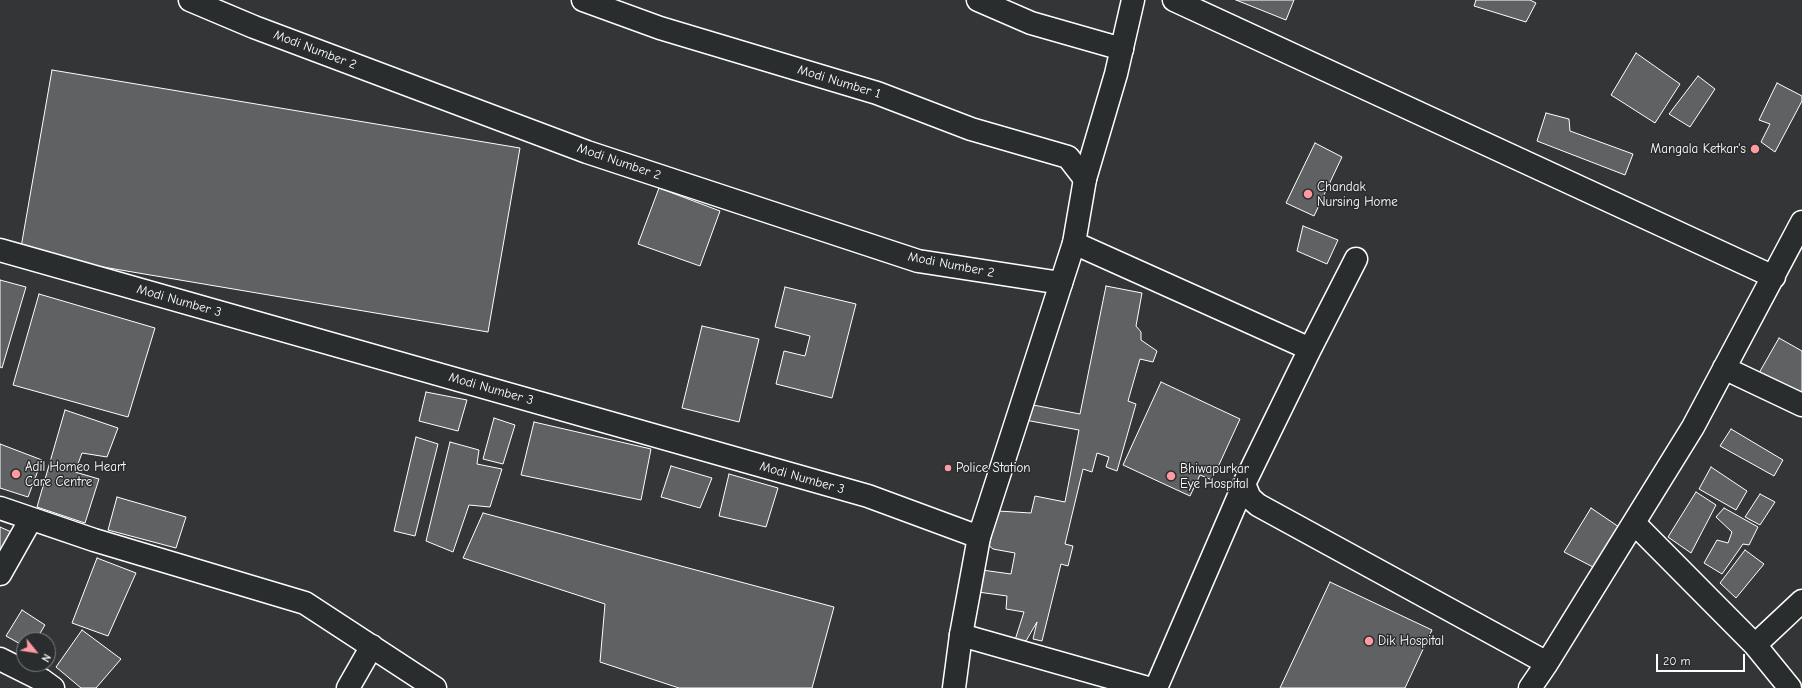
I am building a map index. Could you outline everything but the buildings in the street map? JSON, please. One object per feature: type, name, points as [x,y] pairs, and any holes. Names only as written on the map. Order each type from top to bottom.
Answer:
[{"type":"street","name":"Modi Number 2","points":[[190,0],[254,27],[587,152],[918,262],[1061,283]]},
{"type":"street","name":"Modi Number 1","points":[[582,0],[660,28],[877,93],[971,129],[1068,157],[1085,179]]},
{"type":"street","points":[[978,0],[1031,23],[1122,49]]},
{"type":"street","points":[[954,688],[961,635],[979,537],[1074,243],[1085,179],[1122,49],[1134,0]]},
{"type":"street","points":[[1174,0],[1774,277]]},
{"type":"street","points":[[1530,688],[1693,427],[1802,222]]},
{"type":"street","points":[[1074,243],[1310,349]]},
{"type":"street","name":"Modi Number 3","points":[[0,250],[868,496],[979,537]]},
{"type":"street","points":[[1156,688],[1244,484],[1356,259]]},
{"type":"street","points":[[1724,368],[1802,405]]},
{"type":"street","points":[[1244,484],[1250,498],[1258,505],[1547,663]]},
{"type":"street","points":[[0,508],[94,540],[305,603],[435,688]]},
{"type":"street","points":[[0,574],[31,519]]},
{"type":"street","points":[[1634,523],[1755,645],[1790,688]]},
{"type":"street","points":[[1755,645],[1802,601]]},
{"type":"street","points":[[961,635],[1148,688]]},
{"type":"street","points":[[348,688],[372,646]]},
{"type":"street","points":[[0,659],[42,680],[53,688]]},
{"type":"place","name":"Mangala Ketkar's","points":[[1755,149]]},
{"type":"place","name":"Chandak Nursing Home","points":[[1308,194]]},
{"type":"place","name":"Police Station","points":[[948,468]]},
{"type":"place","name":"Adil Homeo Heart Care Centre","points":[[16,474]]},
{"type":"place","name":"Bhiwapurkar Eye Hospital","points":[[1171,476]]},
{"type":"place","name":"Dik Hospital","points":[[1369,641]]}]
